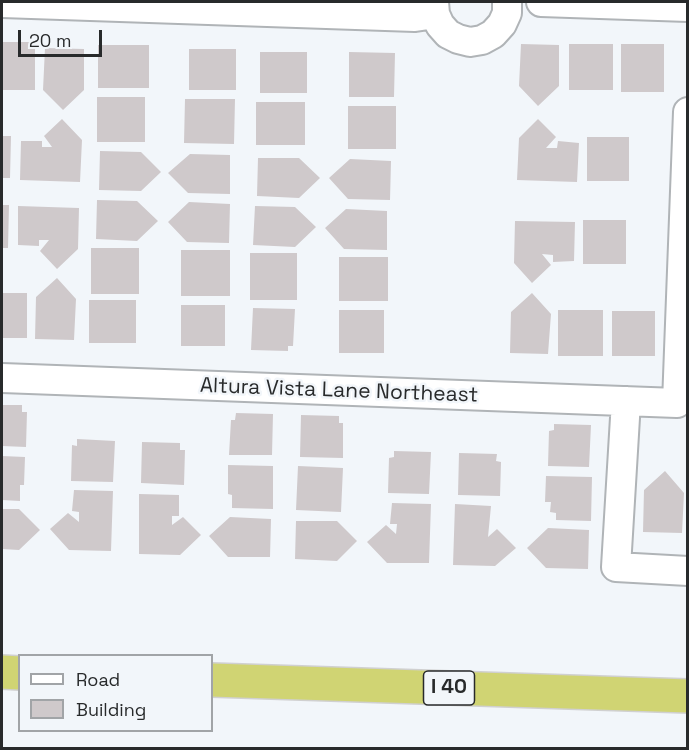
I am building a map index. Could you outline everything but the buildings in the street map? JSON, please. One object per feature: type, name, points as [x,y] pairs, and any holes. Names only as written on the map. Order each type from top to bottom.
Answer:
[{"type":"highway","points":[[2,672],[18,673]]},
{"type":"highway","name":"I 40","points":[[213,680],[687,696]]},
{"type":"street","points":[[2,3],[415,17],[435,8],[440,25],[448,34],[470,42],[482,40],[493,34],[502,24],[507,13],[507,2]]},
{"type":"street","points":[[540,2],[687,7]]},
{"type":"street","name":"Altura Vista Lane Northeast","points":[[2,378],[676,403],[687,112]]},
{"type":"street","points":[[626,401],[616,567],[687,571]]}]
